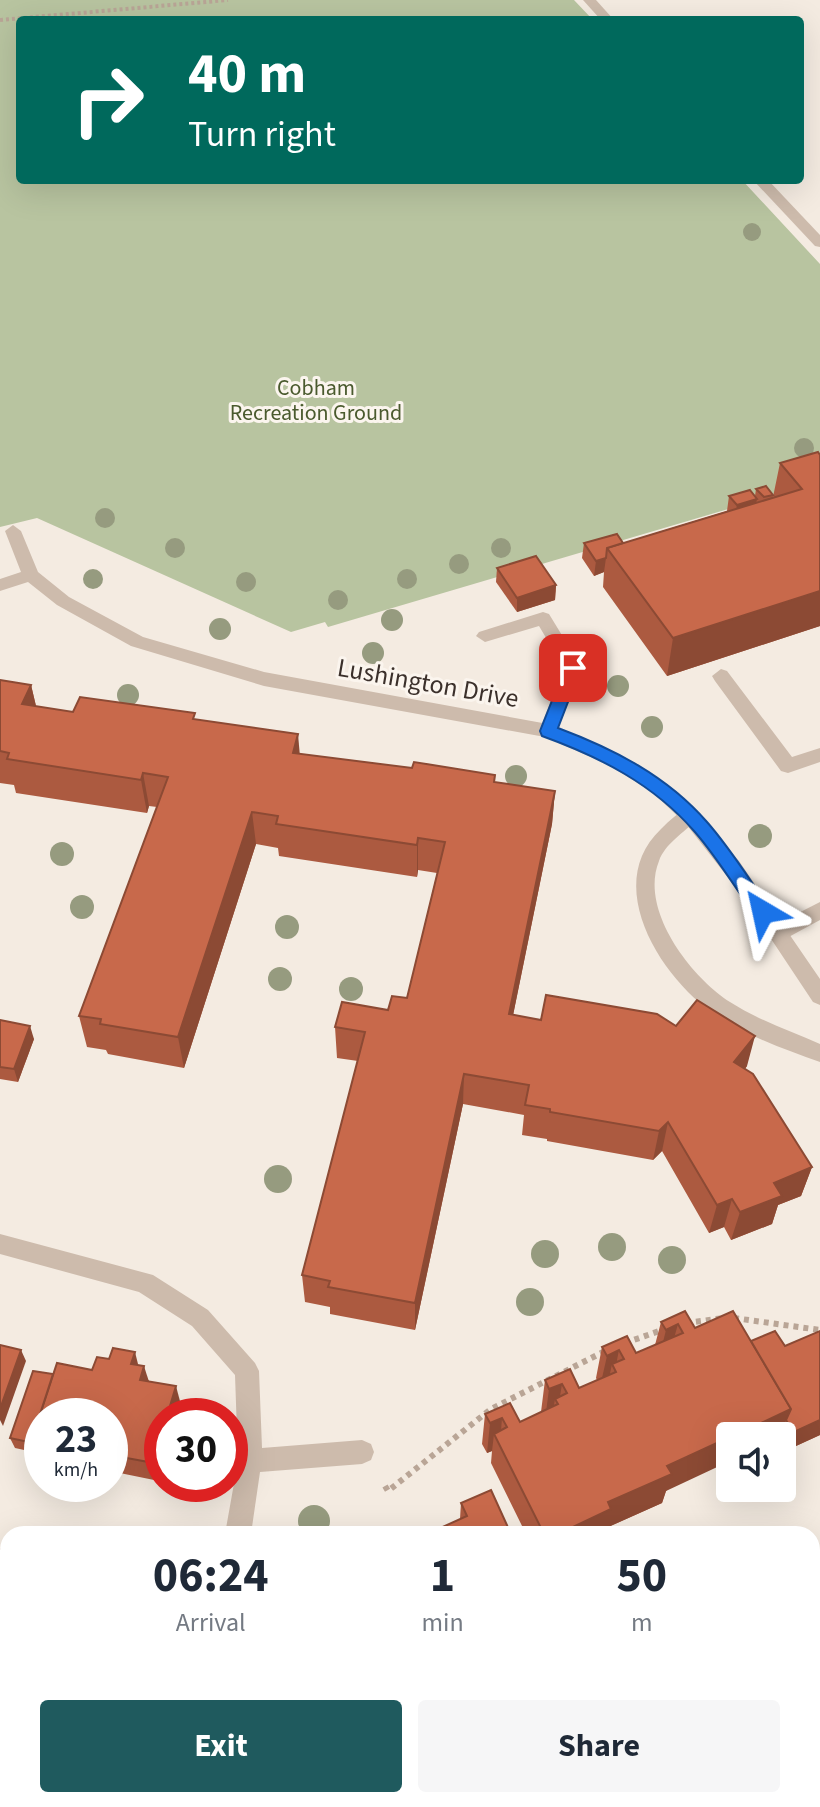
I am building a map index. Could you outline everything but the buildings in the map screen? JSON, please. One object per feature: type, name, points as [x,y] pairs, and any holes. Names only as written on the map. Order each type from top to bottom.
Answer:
[{"type":"street","points":[[589,0],[604,16]]},
{"type":"street","points":[[764,184],[820,243]]},
{"type":"street","name":"Lushington Drive","points":[[13,531],[31,575],[63,601],[137,642],[191,660],[330,693],[447,710],[548,731],[633,769],[690,815],[778,933],[820,996]]},
{"type":"street","points":[[0,585],[31,575]]},
{"type":"street","points":[[485,636],[543,618],[573,668],[548,731]]},
{"type":"street","points":[[721,676],[788,766],[820,755]]},
{"type":"street","points":[[690,815],[664,837],[647,864],[645,896],[663,946],[709,999],[774,1034],[820,1053]]},
{"type":"street","points":[[778,933],[820,910]]},
{"type":"street","points":[[0,1244],[145,1283],[200,1318],[247,1371],[250,1461],[239,1526]]},
{"type":"street","points":[[250,1461],[362,1452]]},
{"type":"path","points":[[46,16],[228,0]]},
{"type":"path","points":[[362,1452],[388,1491],[491,1409],[618,1345],[693,1321],[720,1318],[820,1330]]},
{"type":"green space","name":"Cobham Recreation Ground","points":[[0,0],[574,0],[589,16],[16,16],[16,184],[746,184],[820,264],[820,482],[328,627],[325,622],[291,632],[37,518],[0,527]]},
{"type":"route","points":[[573,668],[548,731],[633,769],[670,796],[702,827],[763,912]]}]
